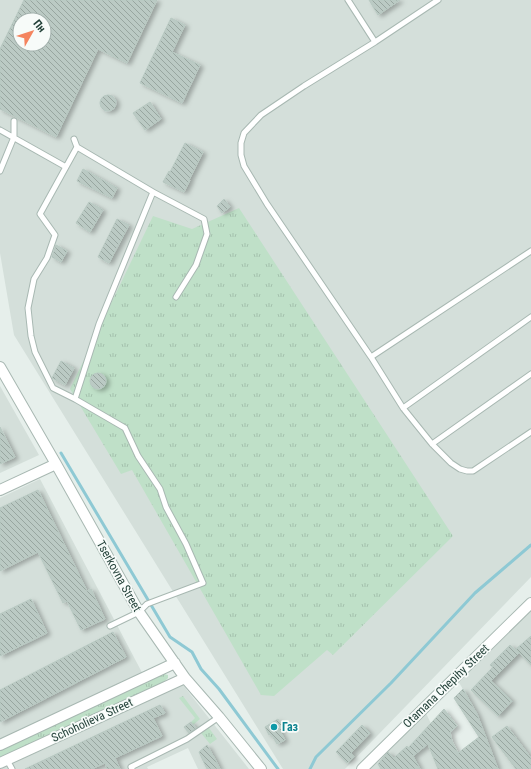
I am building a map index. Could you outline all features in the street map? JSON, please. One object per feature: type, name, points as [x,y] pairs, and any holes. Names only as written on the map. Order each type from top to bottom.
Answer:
[{"type":"street","name":"Tserkovna Street","points":[[1,372],[56,464],[139,612],[185,678],[261,769]]},
{"type":"street","points":[[0,490],[56,464]]},
{"type":"street","name":"Otamana Chepihy Street","points":[[362,769],[531,603]]},
{"type":"street","name":"Schoholieva Street","points":[[0,745],[175,663]]},
{"type":"street","name":"Schoholieva Street","points":[[3,761],[185,678]]},
{"type":"lane","points":[[348,0],[375,42]]},
{"type":"lane","points":[[438,0],[261,115],[244,133],[241,143],[241,155],[244,166],[267,204],[371,357],[403,408],[432,444],[456,466],[467,471],[473,471],[531,432]]},
{"type":"lane","points":[[0,171],[14,137],[14,121]]},
{"type":"lane","points":[[0,130],[66,167]]},
{"type":"lane","points":[[74,139],[77,147],[153,192],[204,219],[207,234],[203,246],[196,265],[176,297]]},
{"type":"lane","points":[[77,147],[40,214],[55,235],[47,258],[34,279],[28,308],[31,336],[35,352],[53,388],[125,428],[138,456],[160,489],[166,507],[186,544],[203,583],[147,604],[139,612],[110,626]]},
{"type":"lane","points":[[75,399],[99,324],[153,192]]},
{"type":"lane","points":[[371,357],[531,251]]},
{"type":"lane","points":[[403,408],[531,317]]},
{"type":"lane","points":[[432,444],[531,374]]},
{"type":"lane","points":[[132,769],[131,767],[193,735],[219,717]]},
{"type":"lane","points":[[3,761],[12,769]]},
{"type":"shaded area","points":[[0,0],[531,0],[531,577],[345,769],[283,769],[14,335],[0,253]]},
{"type":"shaded area","points":[[0,386],[39,455],[0,473]]},
{"type":"shaded area","points":[[40,479],[147,682],[0,753],[0,498]]},
{"type":"shaded area","points":[[531,599],[531,769],[498,769],[477,715],[455,675]]},
{"type":"shaded area","points":[[179,680],[249,769],[198,769],[188,748],[147,767],[148,769],[0,769]]},
{"type":"shaded area","points":[[422,705],[453,769],[364,769]]},
{"type":"green space","points":[[239,208],[453,536],[333,655],[327,650],[274,696],[261,695],[132,470],[121,474],[70,389],[153,216],[192,229]]},
{"type":"green space","points":[[159,675],[168,675],[168,678],[164,682],[0,761],[0,751]]},
{"type":"green space","points":[[183,696],[200,719],[193,725],[191,722],[195,718],[179,698]]},
{"type":"green space","points":[[209,728],[217,739],[210,744],[201,733]]},
{"type":"building","points":[[24,0],[157,0],[127,63],[98,49],[56,137],[0,109],[0,49],[12,24],[12,52],[52,52],[52,12],[18,12]]},
{"type":"building","points":[[369,0],[400,0],[378,15]]},
{"type":"building","points":[[171,18],[185,25],[172,52],[200,65],[182,103],[140,83]]},
{"type":"building","points":[[108,95],[115,100],[116,103],[111,110],[108,111],[101,106],[100,103],[105,96]]},
{"type":"building","points":[[150,102],[161,119],[145,130],[133,113]]},
{"type":"building","points":[[185,143],[203,152],[184,192],[163,182]]},
{"type":"building","points":[[83,169],[117,188],[112,198],[77,181]]},
{"type":"building","points":[[224,199],[230,207],[222,213],[217,206]]},
{"type":"building","points":[[89,202],[103,210],[90,232],[76,223]]},
{"type":"building","points":[[117,219],[129,225],[109,263],[98,257]]},
{"type":"building","points":[[56,245],[67,251],[61,262],[52,257]]},
{"type":"building","points":[[61,361],[74,368],[65,385],[52,378]]},
{"type":"building","points":[[98,373],[105,378],[106,381],[101,388],[98,389],[91,384],[90,381],[95,374]]},
{"type":"building","points":[[0,427],[15,457],[0,464]]},
{"type":"building","points":[[38,490],[87,591],[91,589],[105,619],[81,630],[67,601],[63,603],[38,552],[0,571],[0,508]]},
{"type":"building","points":[[31,599],[47,633],[0,656],[0,614]]},
{"type":"building","points":[[113,632],[126,657],[0,722],[0,690]]},
{"type":"building","points":[[531,636],[531,665],[516,649]]},
{"type":"building","points":[[510,645],[519,653],[491,681],[512,701],[498,716],[471,690],[493,667],[490,665]]},
{"type":"building","points":[[463,689],[477,714],[498,769],[438,769],[428,744],[413,756],[420,769],[381,769],[378,764],[388,752],[394,758],[407,746],[408,748],[444,709],[457,726],[450,732],[452,741],[458,753],[479,737],[454,698]]},
{"type":"building","points":[[160,705],[165,713],[153,718],[162,736],[115,758],[120,769],[107,769],[105,763],[92,769],[25,769]]},
{"type":"building","points":[[278,719],[283,727],[279,729],[285,740],[277,744],[271,734],[269,735],[265,727]]},
{"type":"building","points":[[191,722],[196,728],[189,733],[184,727]]},
{"type":"building","points":[[362,725],[370,733],[351,753],[354,757],[347,763],[336,752]]},
{"type":"building","points":[[507,726],[531,758],[531,769],[516,769],[492,737]]},
{"type":"building","points":[[207,745],[220,769],[207,769],[199,752]]},
{"type":"waterway","points":[[61,453],[170,637],[192,652],[201,669],[219,689],[278,769]]},
{"type":"waterway","points":[[310,769],[316,757],[391,683],[475,593],[531,545]]},
{"type":"place","name":"Газ","points":[[274,727]]}]
